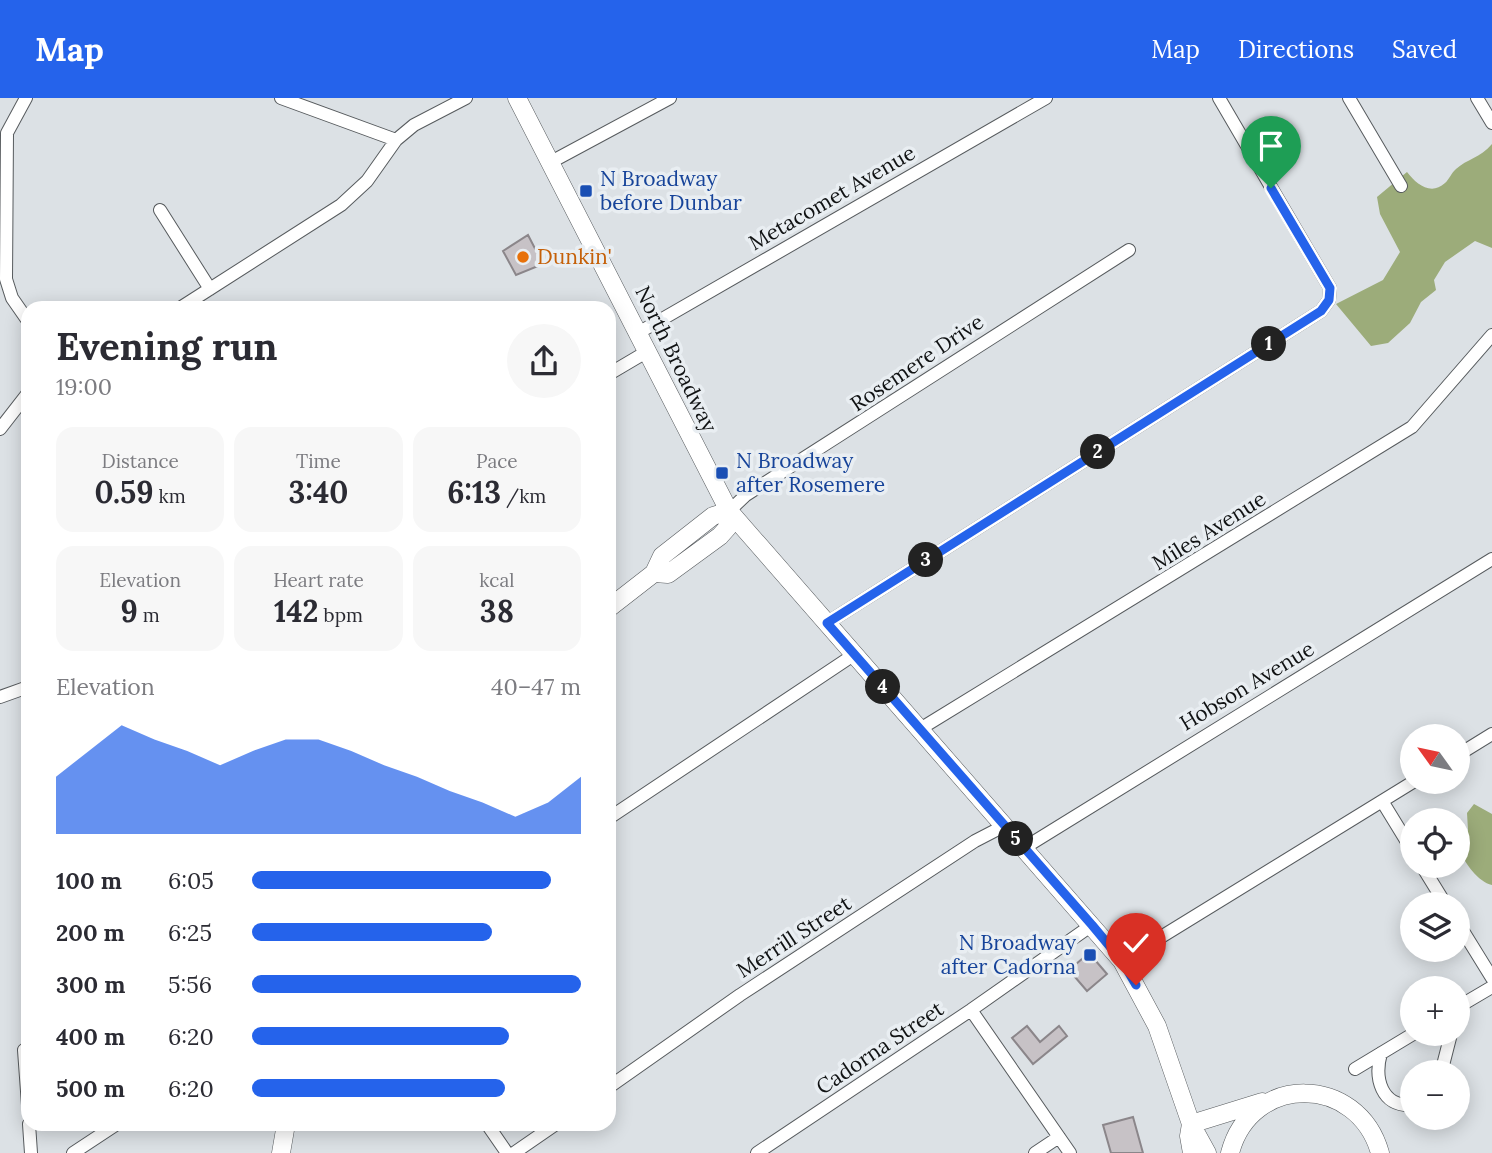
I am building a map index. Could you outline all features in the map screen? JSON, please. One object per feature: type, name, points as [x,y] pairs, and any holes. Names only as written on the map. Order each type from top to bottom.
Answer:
[{"type":"main road","name":"North Broadway","points":[[517,98],[729,511],[1122,961],[1157,1026],[1191,1124],[1207,1153]]},
{"type":"main road","points":[[616,603],[654,573],[662,556],[713,516],[729,511]]},
{"type":"main road","points":[[1191,1124],[1282,1096],[1318,1094],[1348,1106],[1371,1130],[1380,1153]]},
{"type":"main road","points":[[1230,1153],[1238,1130],[1253,1113],[1282,1096]]},
{"type":"main road","name":"North Broadway","points":[[1191,1124],[1189,1136],[1192,1153]]},
{"type":"main road","points":[[281,1153],[285,1131]]},
{"type":"street","points":[[21,311],[12,298],[6,279],[8,133],[26,98]]},
{"type":"street","points":[[281,98],[396,140]]},
{"type":"street","points":[[191,301],[341,205],[367,181],[396,140],[414,125],[466,98]]},
{"type":"street","points":[[551,162],[670,98]]},
{"type":"street","name":"Metacomet Avenue","points":[[638,332],[1046,98]]},
{"type":"street","points":[[827,623],[1321,311],[1329,300],[1330,288],[1219,98]]},
{"type":"street","points":[[1349,98],[1401,186]]},
{"type":"street","points":[[1478,98],[1492,123]]},
{"type":"street","points":[[160,210],[210,289]]},
{"type":"street","name":"Rosemere Drive","points":[[729,511],[746,495],[1129,250]]},
{"type":"street","name":"Miles Avenue","points":[[920,729],[1412,427],[1492,335]]},
{"type":"street","points":[[616,370],[648,351]]},
{"type":"street","points":[[0,429],[21,402]]},
{"type":"street","name":"Hobson Avenue","points":[[1024,848],[1492,559]]},
{"type":"street","points":[[616,813],[855,654]]},
{"type":"street","points":[[0,697],[21,690]]},
{"type":"street","points":[[1470,748],[1492,734]]},
{"type":"street","points":[[1122,961],[1400,790]]},
{"type":"street","points":[[1382,802],[1400,831]]},
{"type":"street","name":"Merrill Street","points":[[616,1082],[740,995],[975,841],[1004,826]]},
{"type":"street","name":"Cadorna Street","points":[[757,1153],[971,1010],[1092,925]]},
{"type":"street","points":[[1470,942],[1492,978]]},
{"type":"street","points":[[1470,1002],[1492,987]]},
{"type":"street","points":[[971,1010],[1070,1153]]},
{"type":"street","points":[[1355,1069],[1400,1042]]},
{"type":"street","points":[[1381,1054],[1377,1075],[1382,1091],[1400,1103]]},
{"type":"street","points":[[29,1131],[31,1153]]},
{"type":"street","points":[[73,1153],[106,1131]]},
{"type":"street","points":[[492,1131],[506,1153]]},
{"type":"street","points":[[514,1153],[546,1131]]},
{"type":"street","points":[[1035,1153],[1059,1137]]},
{"type":"green space","points":[[1492,144],[1492,248],[1475,241],[1445,262],[1434,280],[1436,290],[1421,302],[1410,323],[1388,343],[1371,346],[1336,304],[1383,280],[1400,252],[1380,214],[1377,197],[1407,172],[1424,187],[1440,187],[1456,169]]},
{"type":"green space","points":[[1474,804],[1492,814],[1492,885],[1470,868],[1470,809]]},
{"type":"building","name":"Dunkin'","points":[[528,235],[543,264],[516,275],[503,251]]},
{"type":"building","points":[[1089,953],[1107,974],[1087,991],[1069,970]]},
{"type":"building","points":[[1027,1026],[1040,1042],[1059,1026],[1067,1036],[1033,1064],[1012,1038]]},
{"type":"building","points":[[1133,1117],[1143,1153],[1111,1153],[1103,1125]]},
{"type":"place","name":"N Broadway before Dunbar","points":[[586,191]]},
{"type":"place","name":"Dunkin'","points":[[523,257]]},
{"type":"place","name":"N Broadway after Rosemere","points":[[722,473]]},
{"type":"place","name":"N Broadway after Cadorna","points":[[1090,955]]},
{"type":"route","points":[[1136,985],[1122,961],[1092,925],[827,623],[1321,311],[1329,300],[1330,288],[1271,188]]}]
